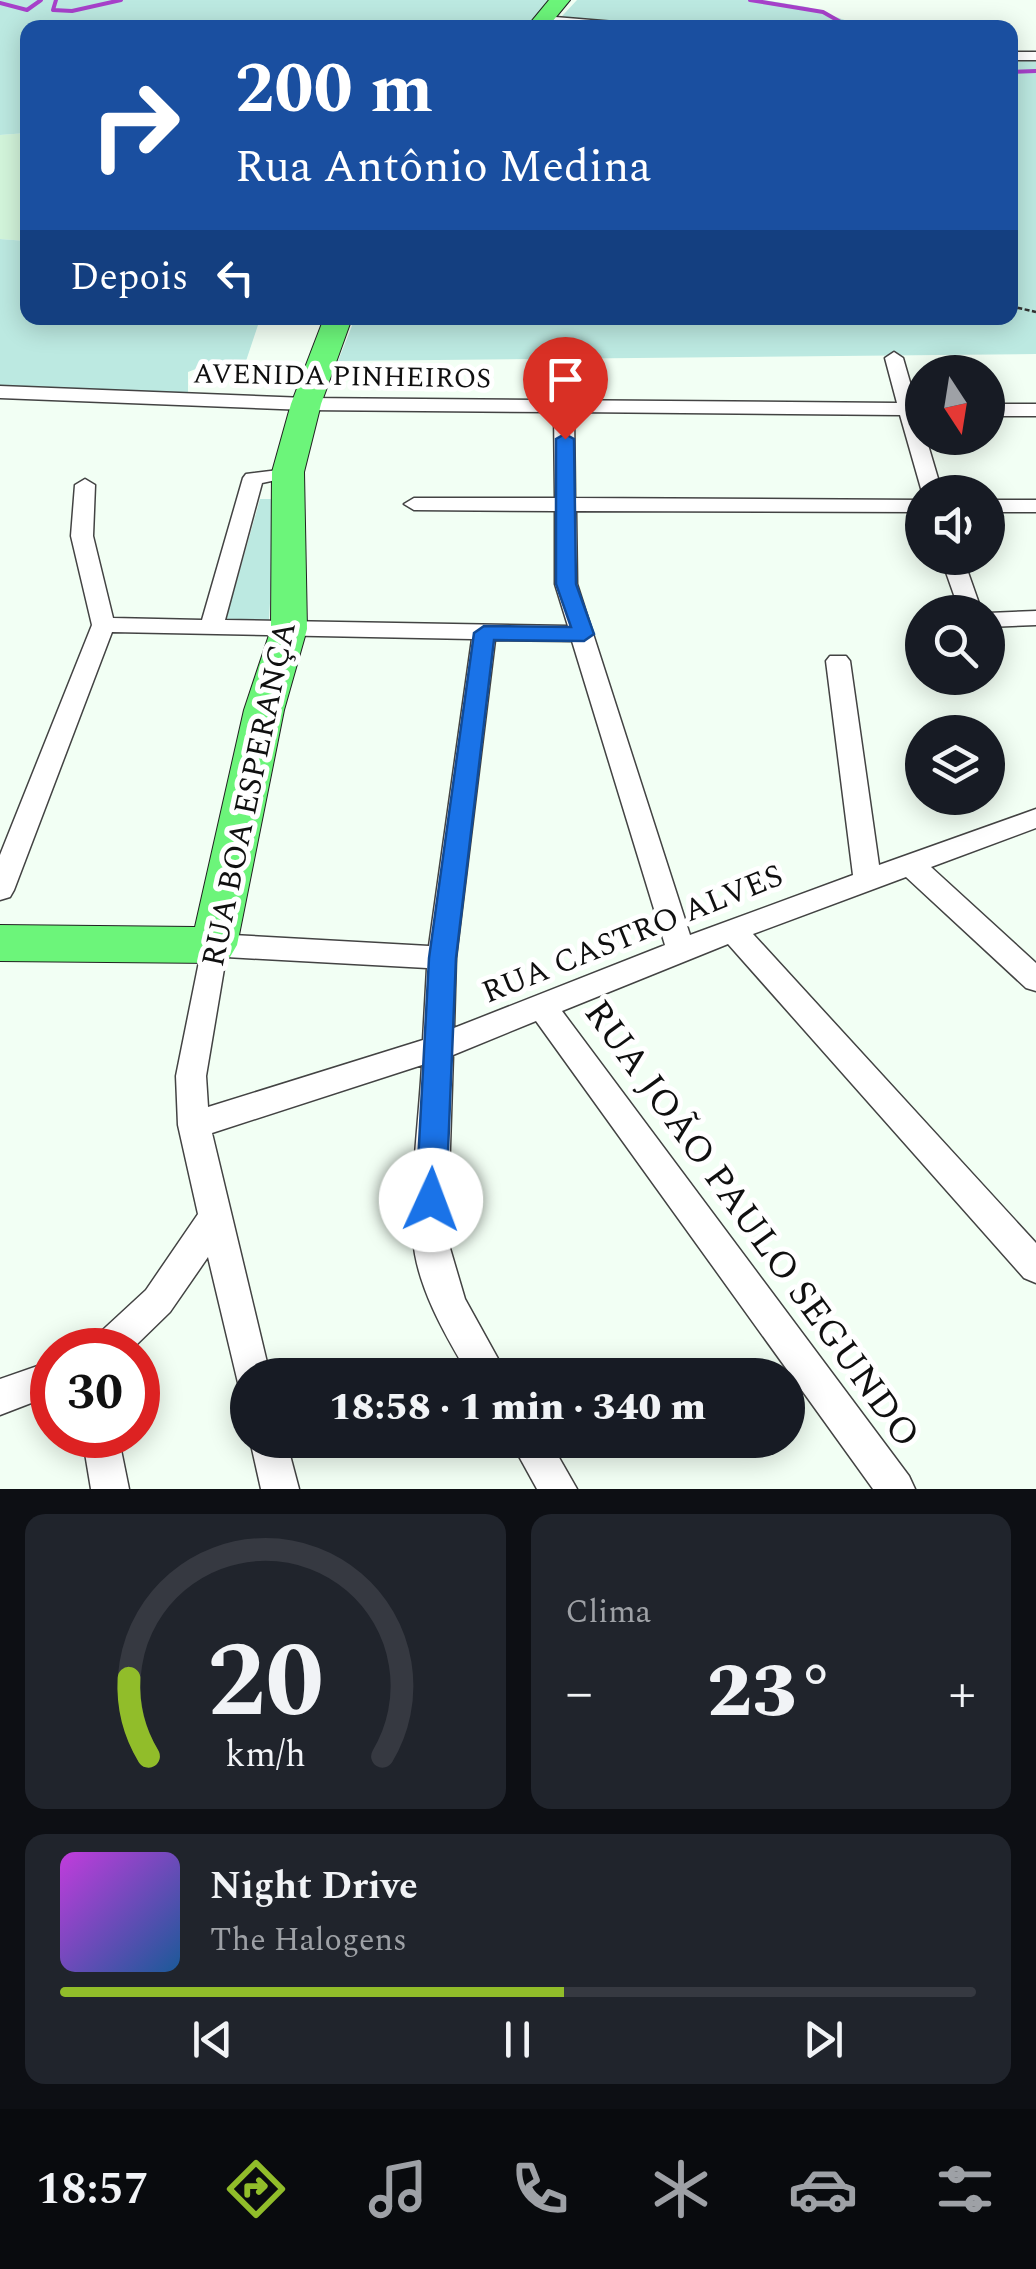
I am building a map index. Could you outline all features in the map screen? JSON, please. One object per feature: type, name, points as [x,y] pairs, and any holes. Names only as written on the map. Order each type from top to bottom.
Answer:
[{"type":"main road","points":[[542,20],[560,0]]},
{"type":"main road","name":"RUA BOA ESPERANÇA","points":[[214,946],[264,710],[289,629],[288,472],[306,404],[335,325]]},
{"type":"main road","points":[[0,943],[214,946]]},
{"type":"street","points":[[894,358],[905,385]]},
{"type":"street","name":"AVENIDA PINHEIROS","points":[[0,392],[306,404],[905,409]]},
{"type":"street","points":[[564,406],[566,584],[681,950]]},
{"type":"street","points":[[1005,410],[1036,410]]},
{"type":"street","points":[[211,628],[254,478],[288,472]]},
{"type":"street","points":[[0,890],[104,626],[82,536],[85,485]]},
{"type":"street","points":[[414,504],[905,506]]},
{"type":"street","points":[[1005,506],[1036,506]]},
{"type":"street","points":[[1005,619],[1036,618]]},
{"type":"street","points":[[104,626],[584,634]]},
{"type":"street","points":[[479,1358],[452,1314],[436,1276],[430,1238],[442,958],[484,633]]},
{"type":"street","points":[[838,661],[867,878]]},
{"type":"street","name":"RUA CASTRO ALVES","points":[[194,1125],[437,1048],[909,862],[1033,822]]},
{"type":"street","points":[[909,862],[1036,980]]},
{"type":"street","points":[[733,930],[1036,1268]]},
{"type":"street","points":[[214,946],[442,958]]},
{"type":"street","name":"RUA BOA ESPERANÇA","points":[[214,946],[191,1076],[194,1125],[248,1358]]},
{"type":"street","name":"RUA JOÃO PAULO SEGUNDO","points":[[542,1007],[896,1489]]},
{"type":"street","points":[[129,1328],[158,1301],[214,1218]]},
{"type":"street","points":[[0,1397],[30,1386]]},
{"type":"street","points":[[104,1458],[110,1489]]},
{"type":"street","points":[[272,1458],[280,1489]]},
{"type":"street","points":[[539,1458],[558,1489]]},
{"type":"green space","points":[[20,134],[20,240],[0,239],[0,135]]},
{"type":"shaded area","points":[[0,0],[554,0],[535,20],[20,20],[20,134],[0,135]]},
{"type":"shaded area","points":[[577,0],[764,0],[807,7],[845,20],[558,20]]},
{"type":"shaded area","points":[[1018,51],[1036,51],[1036,354],[338,361],[352,325],[1018,325]]},
{"type":"shaded area","points":[[0,239],[20,240],[20,325],[258,325],[245,364],[201,367],[188,372],[188,395],[0,390]]},
{"type":"shaded area","points":[[260,499],[276,499],[269,620],[226,619]]},
{"type":"waterway","points":[[0,3],[27,10],[41,0]]},
{"type":"waterway","points":[[56,0],[53,10],[72,11],[121,0]]},
{"type":"waterway","points":[[750,0],[823,12],[837,20]]},
{"type":"waterway","points":[[1018,72],[1036,71]]},
{"type":"route","points":[[431,1200],[442,958],[484,633],[584,634],[566,584],[565,439]]}]
